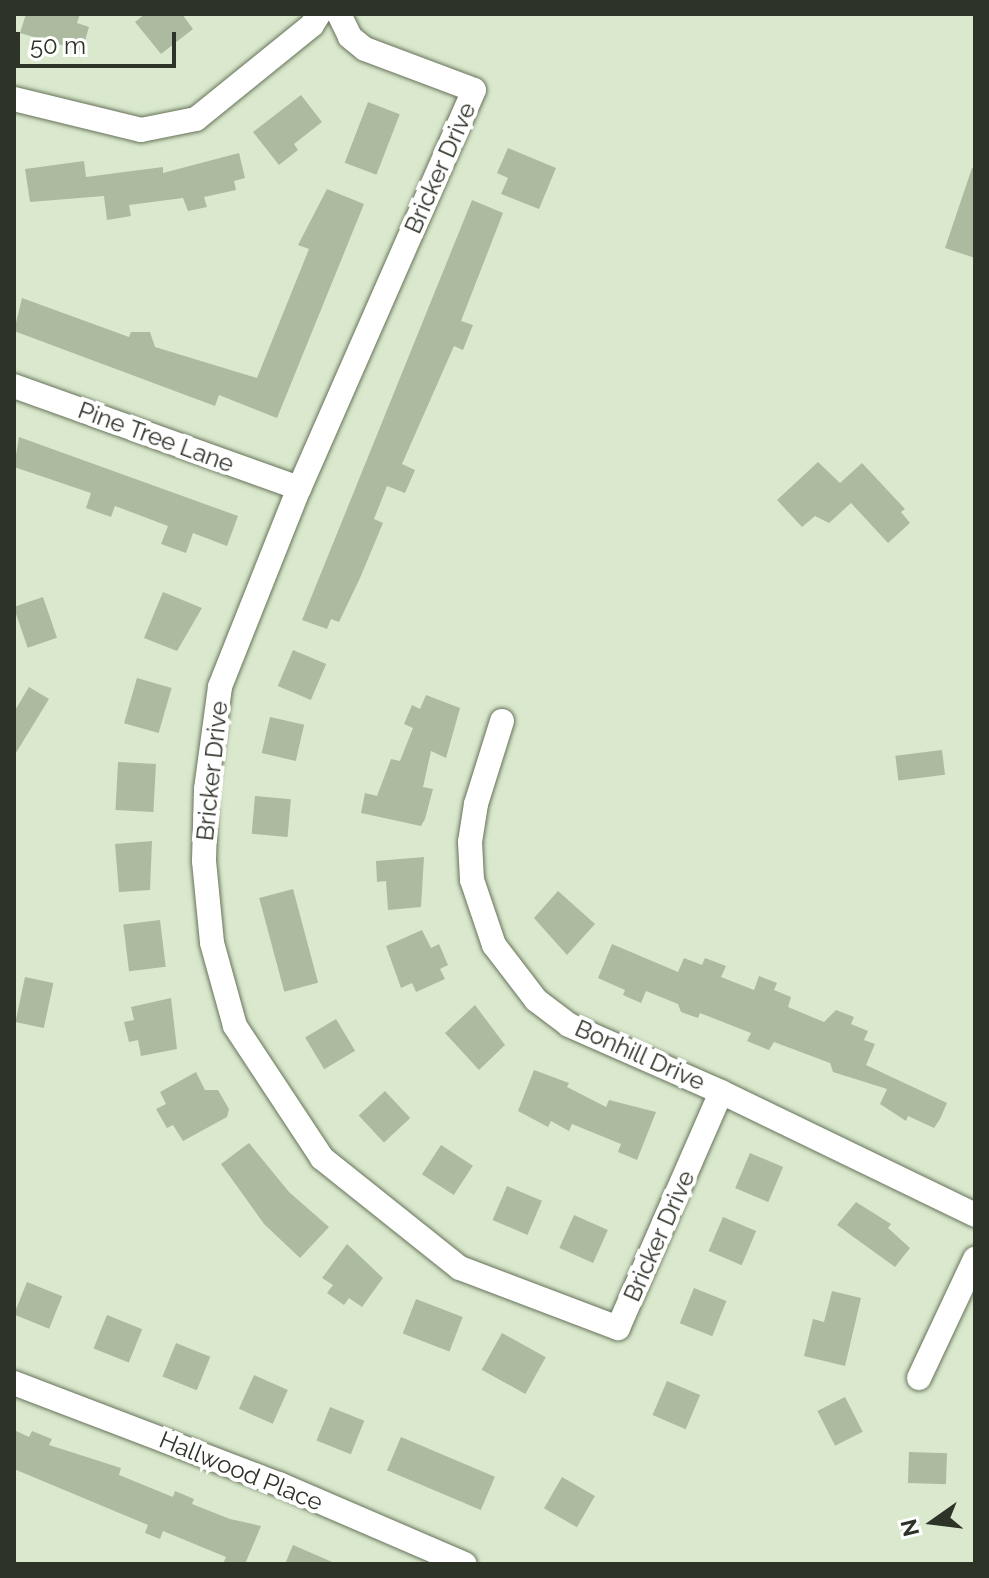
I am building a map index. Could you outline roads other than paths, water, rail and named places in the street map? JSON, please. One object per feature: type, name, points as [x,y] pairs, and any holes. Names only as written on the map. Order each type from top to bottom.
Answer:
[{"type":"street","points":[[14,99],[141,130],[196,119],[312,25],[319,14]]},
{"type":"street","name":"Bricker Drive","points":[[339,14],[350,37],[365,49],[474,90],[299,488],[220,687],[206,789],[204,861],[212,943],[235,1026],[322,1158],[460,1268],[618,1328],[721,1092]]},
{"type":"street","name":"Pine Tree Lane","points":[[14,386],[299,488]]},
{"type":"street","name":"Bonhill Drive","points":[[502,721],[470,842],[472,880],[494,945],[536,1000],[569,1025],[721,1092],[975,1215]]},
{"type":"street","points":[[919,1378],[975,1259]]},
{"type":"street","name":"Hallwood Place","points":[[14,1383],[279,1484],[465,1564]]}]
